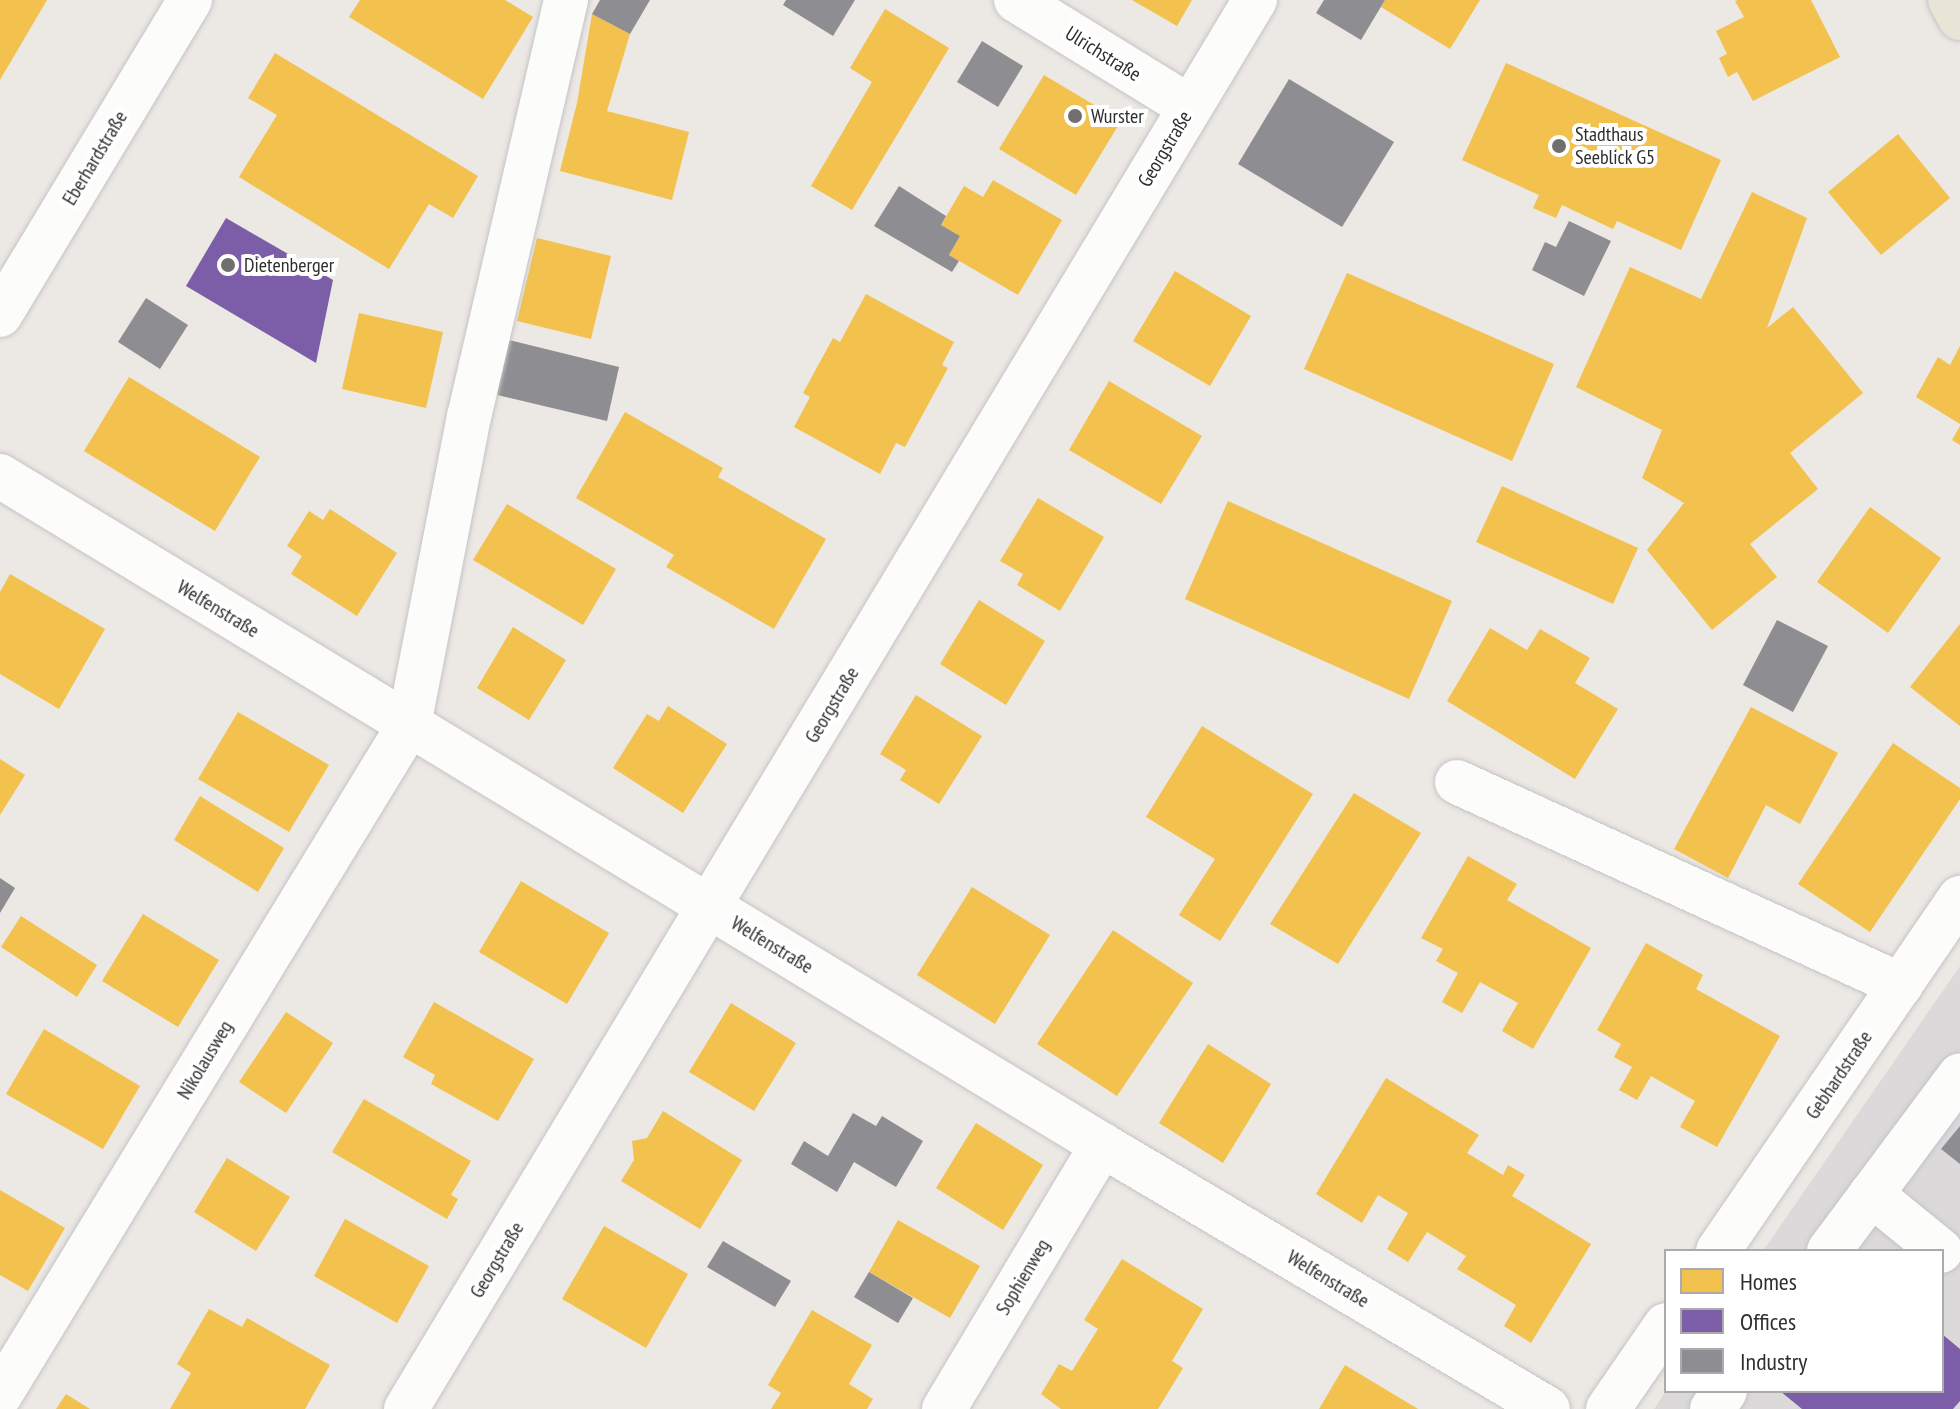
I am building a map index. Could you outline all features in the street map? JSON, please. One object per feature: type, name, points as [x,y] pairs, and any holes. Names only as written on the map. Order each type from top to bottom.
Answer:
[{"type":"main road","points":[[1950,0],[1960,18]]},
{"type":"street","name":"Eberhardstraße","points":[[0,315],[190,0]]},
{"type":"street","points":[[409,725],[469,417],[566,0]]},
{"type":"street","name":"Ulrichstraße","points":[[1016,0],[1190,107]]},
{"type":"street","name":"Georgstraße","points":[[406,1409],[711,908],[1255,0]]},
{"type":"street","name":"Welfenstraße","points":[[0,476],[1102,1145],[1548,1409]]},
{"type":"street","name":"Nikolausweg","points":[[0,1395],[409,725]]},
{"type":"street","points":[[1457,782],[1901,985]]},
{"type":"street","name":"Gebhardstraße","points":[[1719,1249],[1960,898]]},
{"type":"street","points":[[1830,1249],[1960,1075]]},
{"type":"street","name":"Sophienweg","points":[[944,1409],[1102,1145]]},
{"type":"street","points":[[1871,1194],[1940,1249]]},
{"type":"street","points":[[1944,1253],[1960,1267]]},
{"type":"street","points":[[1608,1409],[1664,1328]]},
{"type":"shaded area","points":[[1960,966],[1960,1409],[1654,1409],[1665,1393],[1944,1393],[1944,1249],[1764,1249]]},
{"type":"building: Homes","points":[[0,0],[47,0],[0,80]]},
{"type":"building: Homes","points":[[360,0],[505,0],[533,17],[483,99],[349,17]]},
{"type":"building: Homes","points":[[1132,0],[1192,0],[1177,26]]},
{"type":"building: Homes","points":[[1385,0],[1480,0],[1450,49],[1381,7]]},
{"type":"building: Homes","points":[[1811,0],[1840,57],[1753,101],[1737,72],[1728,77],[1719,58],[1727,54],[1716,31],[1744,17],[1735,1]]},
{"type":"building: Homes","points":[[885,9],[949,48],[852,210],[811,186],[872,82],[850,68]]},
{"type":"building: Homes","points":[[592,14],[630,34],[607,111],[689,132],[672,200],[560,171],[577,103]]},
{"type":"building: Homes","points":[[275,53],[478,176],[453,218],[429,204],[389,269],[239,177],[277,115],[248,98]]},
{"type":"building: Homes","name":"Stadthaus Seeblick G5","points":[[1506,63],[1721,160],[1681,250],[1617,221],[1613,229],[1562,205],[1556,218],[1533,208],[1539,195],[1462,160]]},
{"type":"building: Homes","points":[[1044,75],[1121,121],[1076,195],[999,149]]},
{"type":"building: Homes","points":[[1898,134],[1950,198],[1881,255],[1828,192]]},
{"type":"building: Homes","points":[[993,180],[1062,220],[1018,295],[949,255],[960,236],[941,225],[964,186],[983,197]]},
{"type":"building: Homes","points":[[1752,192],[1807,218],[1767,328],[1793,307],[1863,393],[1790,453],[1818,489],[1750,544],[1777,577],[1712,630],[1647,550],[1684,503],[1642,478],[1662,430],[1576,387],[1630,267],[1701,299]]},
{"type":"building: Homes","points":[[537,238],[611,256],[591,339],[517,321]]},
{"type":"building: Homes","points":[[1175,271],[1251,316],[1210,386],[1133,341]]},
{"type":"building: Homes","points":[[1347,273],[1554,364],[1512,461],[1304,369]]},
{"type":"building: Homes","points":[[866,294],[954,342],[942,365],[948,368],[905,447],[896,443],[880,474],[794,427],[810,397],[803,393],[833,338],[840,342]]},
{"type":"building: Homes","points":[[359,313],[443,332],[426,408],[342,389]]},
{"type":"building: Homes","points":[[1960,346],[1960,424],[1916,397],[1938,357],[1950,365]]},
{"type":"building: Homes","points":[[129,377],[260,457],[215,531],[84,451]]},
{"type":"building: Homes","points":[[1109,381],[1202,436],[1161,504],[1069,450]]},
{"type":"building: Homes","points":[[625,412],[723,468],[718,477],[826,539],[774,629],[666,567],[674,555],[576,498]]},
{"type":"building: Homes","points":[[1960,426],[1960,445],[1952,440]]},
{"type":"building: Homes","points":[[1502,486],[1638,548],[1613,604],[1476,542]]},
{"type":"building: Homes","points":[[1038,498],[1104,537],[1060,611],[1017,585],[1023,574],[1000,561]]},
{"type":"building: Homes","points":[[1228,501],[1452,601],[1409,699],[1185,599]]},
{"type":"building: Homes","points":[[507,504],[616,569],[583,625],[473,560]]},
{"type":"building: Homes","points":[[1870,507],[1941,558],[1888,633],[1817,582]]},
{"type":"building: Homes","points":[[330,509],[397,553],[357,616],[291,574],[302,556],[287,546],[309,511],[323,520]]},
{"type":"building: Homes","points":[[10,574],[105,629],[59,709],[0,674],[0,592]]},
{"type":"building: Homes","points":[[979,600],[1045,641],[1006,705],[940,664]]},
{"type":"building: Homes","points":[[1960,624],[1960,726],[1910,687]]},
{"type":"building: Homes","points":[[513,627],[566,660],[529,720],[477,688]]},
{"type":"building: Homes","points":[[1490,628],[1527,650],[1540,629],[1590,658],[1575,683],[1618,709],[1575,779],[1447,701]]},
{"type":"building: Homes","points":[[916,695],[982,736],[939,804],[900,780],[906,770],[880,754]]},
{"type":"building: Homes","points":[[668,706],[727,744],[683,813],[613,768],[647,714],[659,721]]},
{"type":"building: Homes","points":[[1751,707],[1838,753],[1800,824],[1766,805],[1728,878],[1674,849]]},
{"type":"building: Homes","points":[[238,712],[329,765],[289,832],[198,779]]},
{"type":"building: Homes","points":[[1202,726],[1313,794],[1220,941],[1179,915],[1215,859],[1146,817]]},
{"type":"building: Homes","points":[[1893,743],[1960,788],[1960,799],[1870,932],[1798,884]]},
{"type":"building: Homes","points":[[0,759],[25,775],[0,815]]},
{"type":"building: Homes","points":[[1354,793],[1421,833],[1338,964],[1270,924]]},
{"type":"building: Homes","points":[[200,796],[284,848],[258,892],[174,840]]},
{"type":"building: Homes","points":[[1468,856],[1517,884],[1507,900],[1591,948],[1533,1049],[1502,1031],[1518,1003],[1480,982],[1462,1013],[1442,1002],[1458,973],[1436,961],[1443,949],[1421,938]]},
{"type":"building: Homes","points":[[521,881],[609,933],[567,1004],[479,952]]},
{"type":"building: Homes","points":[[972,887],[1050,935],[995,1024],[917,975]]},
{"type":"building: Homes","points":[[143,914],[219,960],[178,1027],[102,981]]},
{"type":"building: Homes","points":[[21,916],[97,965],[77,997],[1,947]]},
{"type":"building: Homes","points":[[1113,930],[1193,983],[1117,1096],[1037,1044]]},
{"type":"building: Homes","points":[[1646,943],[1703,975],[1696,989],[1780,1036],[1717,1147],[1680,1127],[1695,1101],[1651,1076],[1637,1100],[1619,1090],[1632,1067],[1614,1057],[1621,1044],[1597,1030]]},
{"type":"building: Homes","points":[[434,1002],[534,1059],[498,1121],[431,1084],[435,1075],[403,1057]]},
{"type":"building: Homes","points":[[731,1003],[796,1043],[754,1111],[689,1072]]},
{"type":"building: Homes","points":[[286,1012],[333,1043],[286,1113],[239,1082]]},
{"type":"building: Homes","points":[[44,1029],[140,1086],[103,1149],[6,1094]]},
{"type":"building: Homes","points":[[1208,1044],[1271,1084],[1223,1163],[1159,1123]]},
{"type":"building: Homes","points":[[1386,1078],[1479,1135],[1467,1153],[1503,1175],[1508,1165],[1525,1175],[1512,1196],[1591,1244],[1531,1343],[1504,1326],[1516,1305],[1457,1269],[1466,1256],[1427,1232],[1408,1262],[1387,1249],[1408,1213],[1378,1195],[1362,1223],[1316,1194]]},
{"type":"building: Homes","points":[[364,1099],[471,1161],[451,1195],[458,1199],[447,1219],[332,1152]]},
{"type":"building: Homes","points":[[663,1111],[742,1160],[700,1229],[621,1181],[634,1160],[632,1141],[647,1138]]},
{"type":"building: Homes","points":[[976,1123],[1043,1165],[1003,1230],[936,1188]]},
{"type":"building: Homes","points":[[227,1158],[290,1197],[256,1251],[194,1212]]},
{"type":"building: Homes","points":[[0,1190],[65,1228],[28,1291],[0,1275]]},
{"type":"building: Homes","points":[[345,1219],[429,1266],[397,1323],[314,1276]]},
{"type":"building: Homes","points":[[898,1220],[980,1266],[950,1318],[869,1272]]},
{"type":"building: Homes","points":[[604,1226],[688,1274],[646,1348],[562,1299]]},
{"type":"building: Homes","points":[[1122,1259],[1203,1309],[1172,1361],[1183,1368],[1158,1409],[1061,1409],[1041,1394],[1059,1364],[1072,1371],[1098,1329],[1084,1320]]},
{"type":"building: Homes","points":[[209,1309],[242,1327],[247,1318],[330,1365],[305,1409],[170,1409],[191,1373],[177,1364]]},
{"type":"building: Homes","points":[[812,1310],[872,1345],[849,1384],[873,1399],[867,1409],[771,1409],[781,1393],[768,1385]]},
{"type":"building: Homes","points":[[1345,1365],[1418,1409],[1319,1409]]},
{"type":"building: Homes","points":[[66,1394],[90,1409],[56,1409]]},
{"type":"building: Offices","points":[[226,218],[333,280],[316,363],[186,286]]},
{"type":"building: Offices","points":[[1944,1336],[1960,1349],[1960,1401],[1953,1409],[1802,1409],[1782,1393],[1944,1393]]},
{"type":"building: Industry","points":[[600,0],[650,0],[630,34],[592,14]]},
{"type":"building: Industry","points":[[786,0],[855,0],[833,36],[783,5]]},
{"type":"building: Industry","points":[[1324,0],[1385,0],[1361,40],[1316,13]]},
{"type":"building: Industry","points":[[982,41],[1023,66],[998,107],[957,82]]},
{"type":"building: Industry","points":[[1289,79],[1394,142],[1342,227],[1238,164]]},
{"type":"building: Industry","points":[[899,186],[946,216],[941,225],[960,236],[949,255],[959,261],[952,272],[874,226]]},
{"type":"building: Industry","points":[[1569,221],[1611,241],[1584,296],[1532,270],[1545,242],[1556,247]]},
{"type":"building: Industry","points":[[146,298],[188,325],[160,369],[118,342]]},
{"type":"building: Industry","points":[[493,336],[619,367],[607,421],[480,391]]},
{"type":"building: Industry","points":[[1777,620],[1828,646],[1793,712],[1743,685]]},
{"type":"building: Industry","points":[[0,878],[15,888],[0,913]]},
{"type":"building: Industry","points":[[853,1113],[876,1126],[882,1116],[923,1141],[896,1187],[854,1162],[837,1192],[791,1164],[804,1141],[828,1156]]},
{"type":"building: Industry","points":[[1960,1126],[1960,1164],[1941,1149]]},
{"type":"building: Industry","points":[[723,1241],[791,1281],[775,1307],[707,1267]]},
{"type":"building: Industry","points":[[869,1272],[913,1298],[898,1323],[854,1297]]},
{"type":"place","name":"Wurster","points":[[1075,116]]},
{"type":"place","name":"Stadthaus Seeblick G5","points":[[1559,146]]},
{"type":"place","name":"Dietenberger","points":[[228,265]]}]
